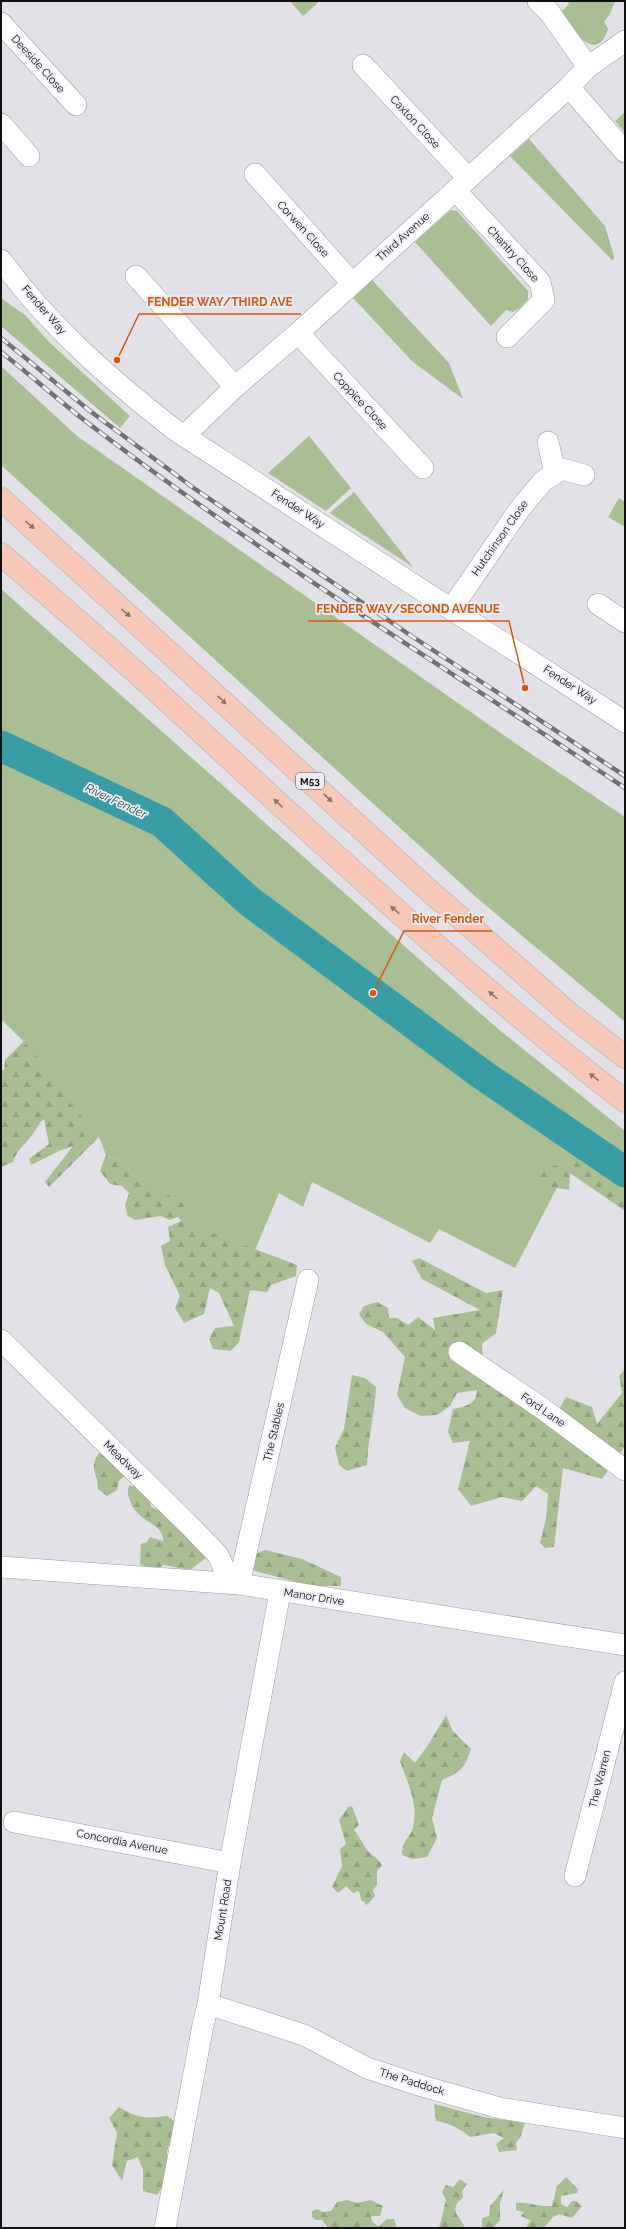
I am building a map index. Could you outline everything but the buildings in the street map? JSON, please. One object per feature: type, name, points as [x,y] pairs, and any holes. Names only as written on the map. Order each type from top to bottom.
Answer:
[{"type":"highway","name":"M53","points":[[1,499],[424,886],[572,1016],[625,1057]]},
{"type":"highway","points":[[1,554],[149,684],[393,909],[548,1041],[625,1101]]},
{"type":"street","points":[[538,1],[550,12],[588,67]]},
{"type":"street","name":"Deeside Close","points":[[1,23],[76,105]]},
{"type":"street","name":"Third Avenue","points":[[184,436],[235,387],[298,333],[570,87],[588,67],[625,41]]},
{"type":"street","name":"Caxton Close","points":[[363,65],[462,184]]},
{"type":"street","points":[[570,87],[625,152]]},
{"type":"street","points":[[1,124],[29,156]]},
{"type":"street","name":"Corwen Close","points":[[255,174],[352,283]]},
{"type":"street","name":"Chantry Close","points":[[462,184],[540,282],[544,300],[507,337]]},
{"type":"street","name":"Fender Way","points":[[1,260],[76,347],[124,390],[184,436],[452,608],[625,722]]},
{"type":"street","points":[[136,276],[235,387]]},
{"type":"street","name":"Coppice Close","points":[[298,333],[423,468]]},
{"type":"street","points":[[548,442],[555,474]]},
{"type":"street","name":"Hutchinson Close","points":[[452,608],[519,510],[542,481],[562,469],[584,475]]},
{"type":"street","points":[[598,604],[625,622]]},
{"type":"street","name":"The Stables","points":[[239,1584],[308,1280]]},
{"type":"street","name":"Meadway","points":[[1,1340],[190,1526],[218,1555],[226,1573],[239,1584]]},
{"type":"street","name":"Ford Lane","points":[[459,1352],[543,1409],[625,1470]]},
{"type":"street","name":"Manor Drive","points":[[1,1567],[239,1584],[280,1592],[625,1645]]},
{"type":"street","name":"Mount Road","points":[[165,2228],[208,2004],[230,1863],[280,1592]]},
{"type":"street","name":"The Warren","points":[[575,1876],[625,1682]]},
{"type":"street","name":"Concordia Avenue","points":[[14,1822],[230,1863]]},
{"type":"street","name":"The Paddock","points":[[208,2004],[304,2035],[367,2068],[422,2086],[500,2108],[625,2128]]},
{"type":"green space","points":[[290,1],[320,1],[303,16]]},
{"type":"green space","points":[[567,1],[615,1],[610,14],[604,22],[608,29],[603,40],[597,44],[590,44],[577,35],[559,14],[569,4]]},
{"type":"green space","points":[[625,112],[625,133],[615,121]]},
{"type":"green space","points":[[529,139],[605,226],[614,256],[613,261],[510,156]]},
{"type":"green space","points":[[451,210],[457,211],[528,291],[528,299],[520,308],[513,312],[506,310],[491,326],[415,242]]},
{"type":"green space","points":[[372,280],[449,363],[463,399],[413,362],[353,298]]},
{"type":"green space","points":[[1,298],[25,315],[48,341],[130,416],[120,428],[1,326]]},
{"type":"green space","points":[[1,366],[77,436],[515,743],[625,817],[625,1022],[477,898],[1,465]]},
{"type":"green space","points":[[309,436],[351,488],[326,511],[268,473]]},
{"type":"green space","points":[[354,492],[413,567],[330,513]]},
{"type":"green space","points":[[619,498],[625,502],[625,527],[608,517]]},
{"type":"green space","points":[[1,589],[497,1028],[625,1131],[625,1186],[622,1190],[614,1181],[602,1178],[593,1167],[562,1164],[547,1167],[548,1186],[558,1186],[515,1268],[439,1229],[430,1243],[312,1182],[303,1207],[279,1193],[255,1250],[181,1221],[178,1217],[184,1211],[184,1204],[160,1190],[154,1183],[129,1174],[128,1164],[106,1155],[99,1137],[52,1082],[48,1070],[24,1042],[1,1019]]},
{"type":"green space","points":[[24,1041],[48,1070],[53,1082],[99,1137],[49,1187],[45,1182],[73,1146],[59,1151],[31,1165],[29,1159],[49,1144],[44,1119],[19,1150],[13,1162],[1,1167],[1,1070],[4,1070],[5,1060]]},
{"type":"green space","points":[[106,1155],[128,1164],[129,1174],[154,1183],[160,1190],[184,1204],[184,1211],[178,1217],[170,1220],[161,1216],[135,1220],[128,1216],[125,1205],[129,1193],[122,1186],[110,1184],[100,1171]]},
{"type":"green space","points":[[569,1156],[587,1163],[604,1179],[614,1181],[622,1190],[625,1186],[625,1211],[570,1173],[569,1190],[552,1187],[544,1183],[540,1176],[547,1167],[562,1164]]},
{"type":"green space","points":[[181,1221],[297,1265],[296,1276],[271,1285],[267,1292],[250,1290],[239,1342],[231,1351],[213,1349],[209,1339],[215,1328],[234,1326],[219,1293],[210,1288],[204,1314],[184,1323],[175,1308],[180,1296],[165,1265],[161,1246],[170,1241],[168,1227]]},
{"type":"green space","points":[[419,1258],[486,1293],[503,1290],[496,1333],[482,1344],[483,1358],[557,1413],[566,1397],[592,1407],[597,1424],[622,1393],[619,1376],[625,1369],[625,1446],[602,1479],[563,1468],[554,1547],[545,1548],[540,1543],[546,1519],[548,1494],[536,1486],[522,1501],[502,1497],[471,1506],[458,1489],[470,1441],[453,1443],[448,1432],[453,1409],[470,1404],[475,1399],[477,1390],[457,1393],[450,1406],[437,1415],[421,1416],[405,1408],[397,1395],[405,1357],[383,1332],[366,1324],[359,1314],[364,1306],[377,1302],[388,1308],[389,1318],[397,1318],[408,1325],[418,1317],[435,1330],[433,1318],[480,1310],[422,1279],[412,1261]]},
{"type":"green space","points":[[352,1375],[365,1378],[376,1387],[367,1465],[347,1471],[339,1465],[335,1448],[344,1429]]},
{"type":"green space","points":[[101,1451],[126,1474],[119,1481],[117,1490],[107,1496],[98,1489],[94,1469],[95,1461]]},
{"type":"green space","points":[[129,1486],[134,1486],[149,1496],[151,1507],[162,1512],[206,1558],[190,1570],[163,1565],[159,1569],[140,1565],[141,1544],[147,1542],[150,1537],[163,1541],[159,1530],[144,1519],[134,1509],[128,1495]]},
{"type":"green space","points":[[265,1550],[302,1559],[341,1577],[341,1586],[312,1586],[247,1569],[250,1556]]},
{"type":"green space","points":[[446,1715],[452,1730],[471,1749],[461,1769],[442,1780],[432,1818],[437,1838],[427,1857],[412,1859],[402,1855],[403,1846],[413,1827],[414,1810],[411,1794],[400,1761],[404,1752],[415,1763]]},
{"type":"green space","points":[[352,1806],[359,1825],[354,1830],[369,1852],[382,1865],[377,1871],[377,1885],[373,1890],[375,1896],[367,1905],[361,1900],[359,1891],[353,1893],[346,1886],[338,1893],[332,1887],[342,1866],[340,1849],[346,1844],[339,1820],[348,1807]]},
{"type":"green space","points":[[434,2104],[483,2117],[525,2123],[520,2138],[516,2143],[517,2150],[499,2152],[496,2144],[504,2138],[494,2133],[470,2137],[454,2126],[436,2121]]},
{"type":"green space","points":[[119,2107],[142,2117],[167,2116],[177,2123],[167,2151],[167,2180],[157,2195],[143,2191],[143,2170],[138,2157],[127,2161],[122,2181],[112,2165],[117,2133],[109,2118]]},
{"type":"green space","points":[[566,2177],[578,2189],[577,2193],[561,2196],[561,2204],[567,2207],[572,2201],[576,2201],[582,2206],[572,2218],[559,2214],[553,2217],[544,2228],[528,2228],[527,2225],[531,2221],[521,2216],[524,2212],[516,2210],[516,2203],[552,2206],[557,2186]]},
{"type":"green space","points":[[460,2179],[467,2184],[462,2191],[463,2197],[458,2202],[455,2210],[465,2228],[439,2228],[446,2200],[442,2192],[446,2185],[453,2187]]},
{"type":"green space","points":[[504,2190],[500,2204],[500,2220],[493,2228],[482,2228],[482,2218],[489,2216],[490,2206]]},
{"type":"green space","points":[[347,2200],[357,2203],[370,2200],[383,2206],[380,2216],[371,2216],[372,2221],[378,2227],[387,2219],[394,2219],[397,2228],[328,2228],[322,2220],[316,2220],[312,2217],[312,2211],[317,2209],[323,2212],[331,2211],[337,2202]]},
{"type":"waterway","name":"River Fender","points":[[1,746],[162,822],[249,901],[480,1073],[625,1172]]},
{"type":"railway","points":[[1,338],[90,411],[195,489],[410,635],[625,776]]},
{"type":"railway","points":[[1,352],[84,420],[149,469],[283,563],[625,788]]},
{"type":"place","name":"FENDER WAY/THIRD AVE","points":[[117,360]]},
{"type":"place","name":"FENDER WAY/SECOND AVENUE","points":[[525,688]]},
{"type":"place","name":"River Fender","points":[[373,993]]}]
